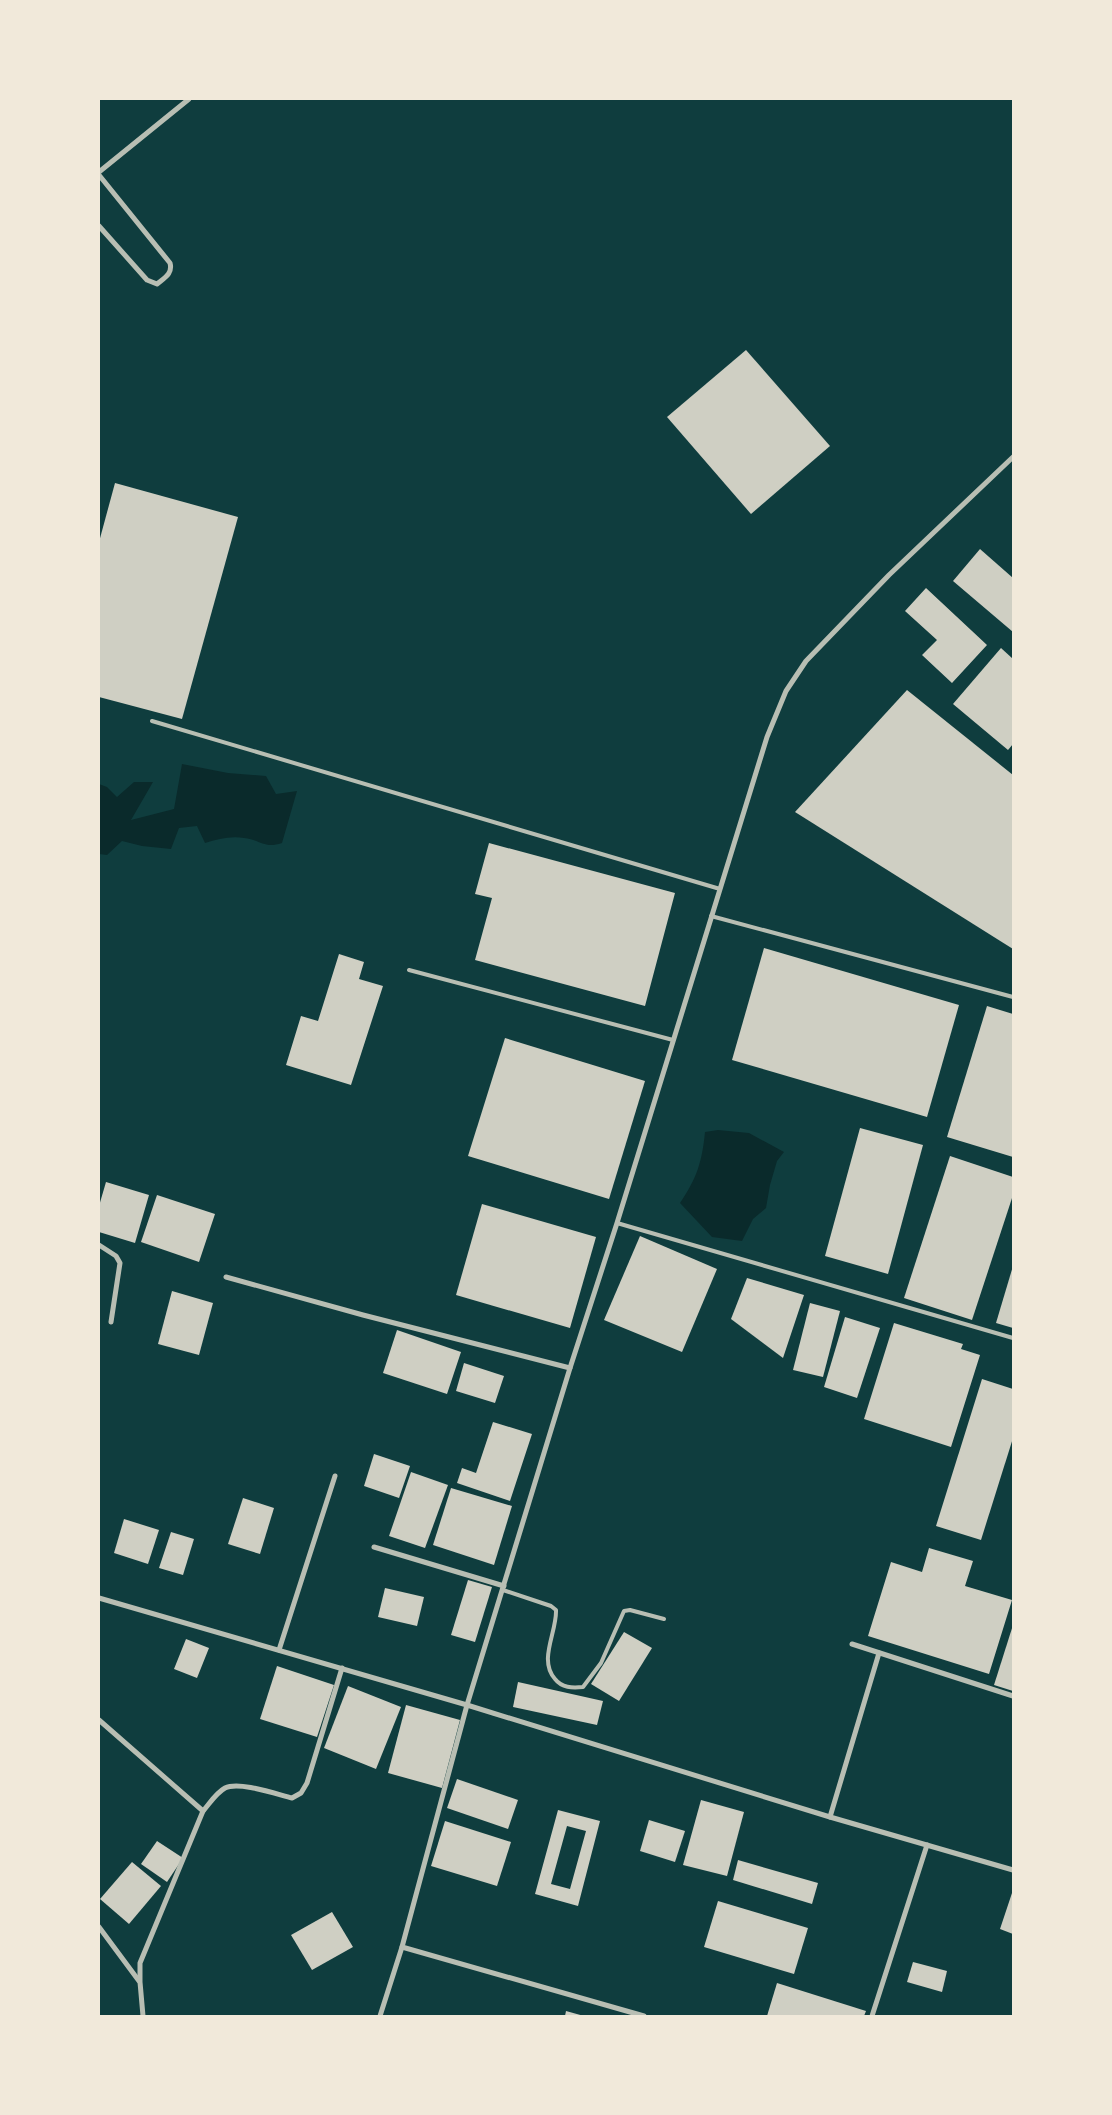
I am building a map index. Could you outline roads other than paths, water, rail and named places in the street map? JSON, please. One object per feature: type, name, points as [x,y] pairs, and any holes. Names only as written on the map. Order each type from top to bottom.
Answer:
[{"type":"street","points":[[99,226],[147,280],[157,284],[169,274],[172,269],[170,263],[99,174],[189,99]]},
{"type":"street","points":[[380,2016],[402,1947],[468,1705],[570,1368],[768,737],[786,691],[806,661],[889,575],[1013,457]]},
{"type":"street","points":[[99,1245],[116,1256],[120,1263],[111,1322]]},
{"type":"street","points":[[226,1277],[363,1315],[570,1368]]},
{"type":"street","points":[[279,1650],[335,1476]]},
{"type":"street","points":[[374,1547],[503,1588]]},
{"type":"street","points":[[99,1598],[468,1705],[830,1817],[1013,1870]]},
{"type":"street","points":[[852,1644],[1013,1696]]},
{"type":"street","points":[[830,1817],[879,1653]]},
{"type":"street","points":[[143,2016],[140,1963],[203,1811],[214,1796],[226,1788],[235,1785],[292,1798],[301,1793],[307,1783],[342,1668]]},
{"type":"street","points":[[99,1720],[203,1811]]},
{"type":"street","points":[[872,2016],[927,1845]]},
{"type":"street","points":[[99,1927],[140,1982]]},
{"type":"street","points":[[402,1947],[644,2016]]},
{"type":"lane","points":[[152,720],[720,889]]},
{"type":"lane","points":[[711,916],[1013,997]]},
{"type":"lane","points":[[409,970],[673,1040]]},
{"type":"lane","points":[[617,1223],[1013,1338]]},
{"type":"lane","points":[[503,1588],[551,1606],[556,1610],[556,1619],[548,1650],[550,1674],[558,1683],[571,1688],[583,1687],[593,1675],[601,1663],[624,1611],[630,1610],[664,1619]]},
{"type":"water","points":[[182,764],[228,773],[266,776],[276,794],[297,791],[282,843],[267,845],[250,839],[234,837],[205,843],[197,826],[179,828],[171,849],[142,846],[122,841],[107,855],[99,854],[99,784],[107,787],[117,797],[134,782],[153,782],[131,820],[174,809]]},
{"type":"water","points":[[718,1130],[749,1133],[784,1152],[777,1161],[766,1208],[753,1219],[742,1241],[712,1237],[680,1203],[691,1186],[698,1169],[705,1132]]}]
